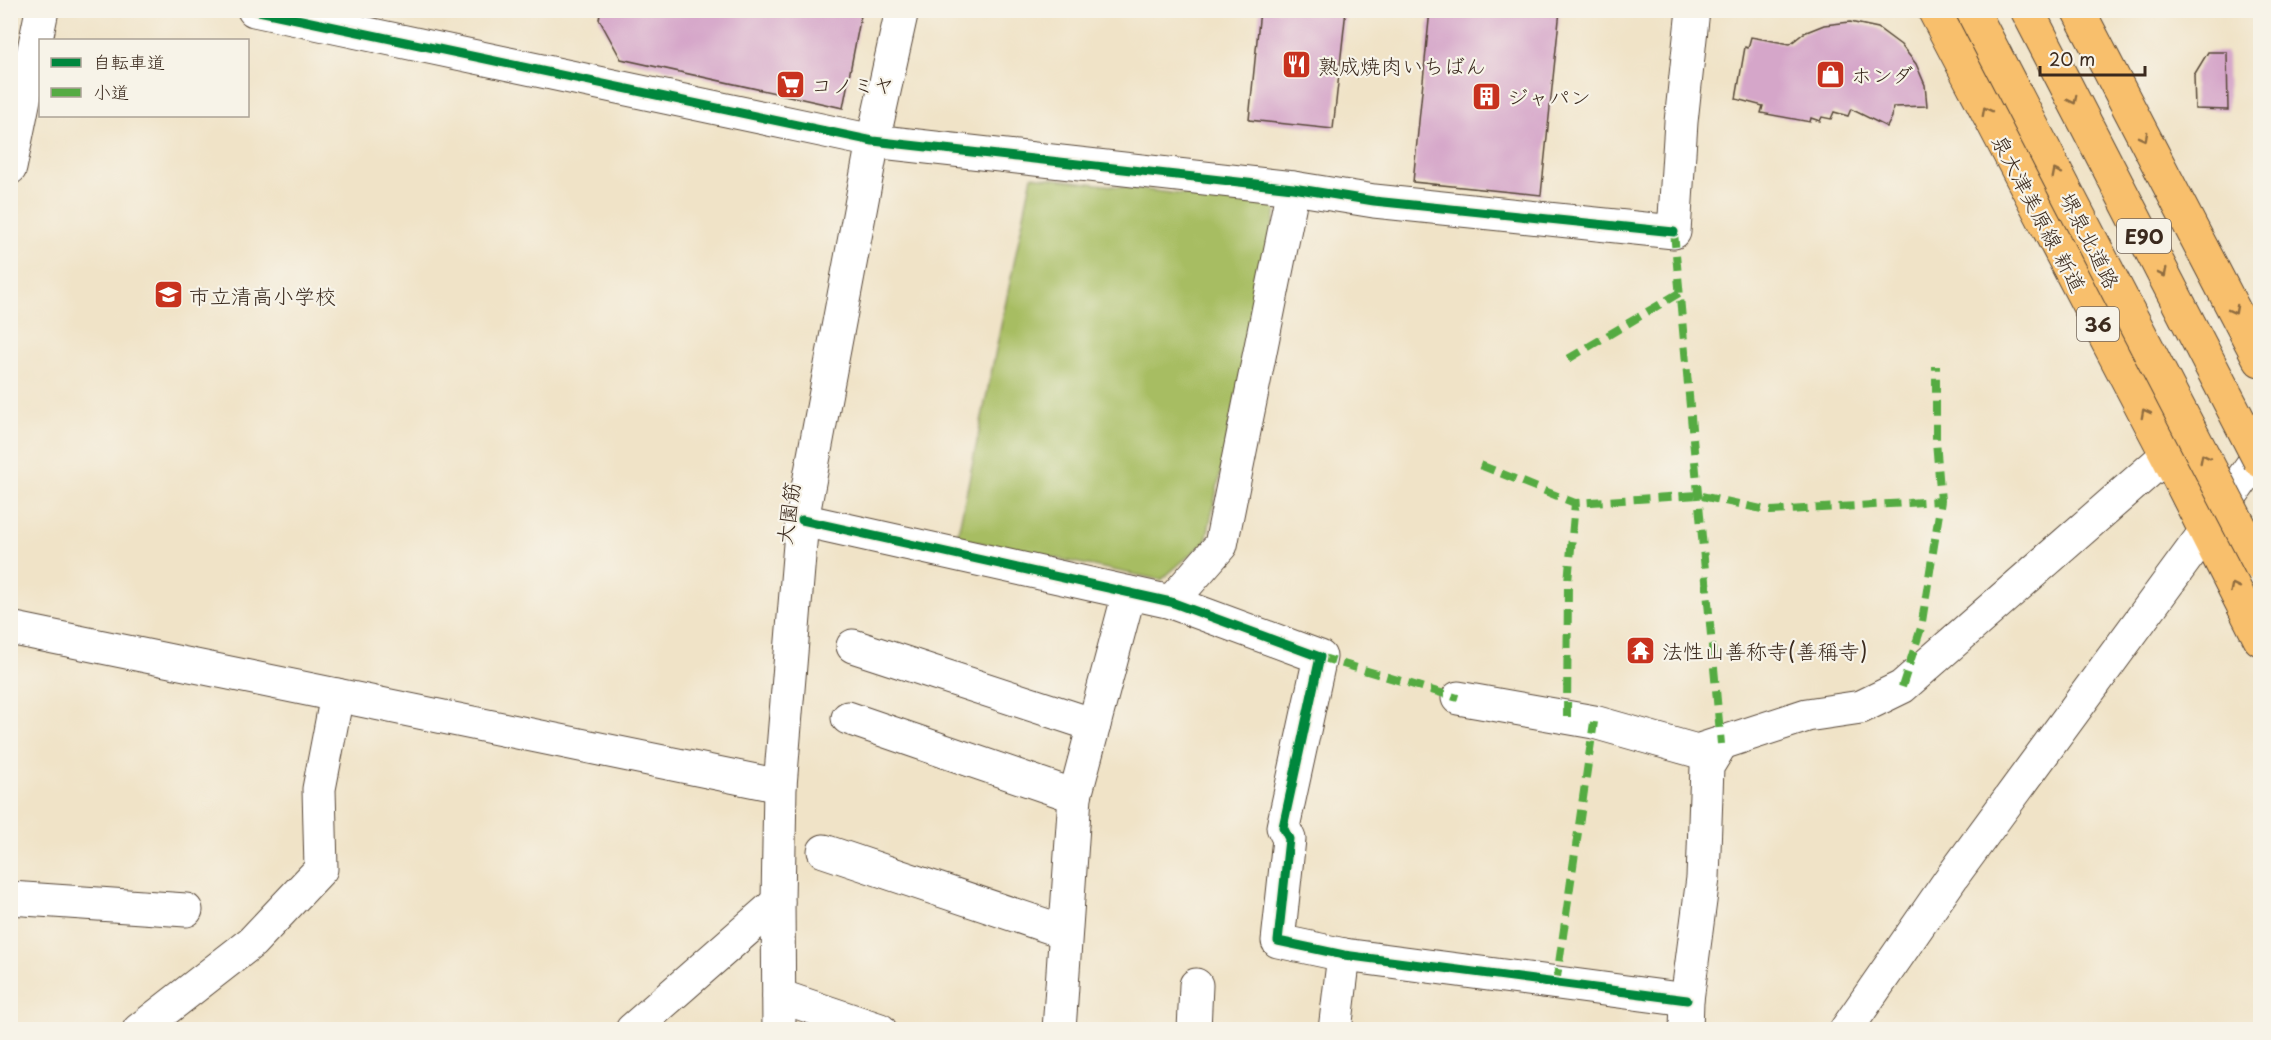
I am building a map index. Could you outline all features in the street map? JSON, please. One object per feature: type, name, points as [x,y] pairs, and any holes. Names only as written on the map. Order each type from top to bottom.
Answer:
[{"type":"main road","name":"泉大津美原線 新道","points":[[1934,10],[2167,455],[2260,639]]},
{"type":"main road","name":"堺泉北道路","points":[[1972,10],[2260,565]]},
{"type":"main road","name":"E90","points":[[2026,10],[2260,461]]},
{"type":"main road","points":[[2079,10],[2260,360]]},
{"type":"street","points":[[10,168],[42,10]]},
{"type":"street","points":[[254,10],[873,141],[1293,188],[1374,201],[1674,232],[1693,10]]},
{"type":"street","name":"大園筋","points":[[779,1029],[780,786],[802,520],[873,141],[902,10]]},
{"type":"street","points":[[1171,602],[1221,545],[1293,188]]},
{"type":"street","points":[[1846,1029],[1952,877],[2260,454]]},
{"type":"street","points":[[1458,698],[1594,722],[1696,751],[1807,715],[1861,707],[1902,687],[2167,455]]},
{"type":"street","points":[[802,520],[1171,602],[1320,657],[1283,827],[1289,839],[1278,941],[1344,956],[1686,1015],[1703,878],[1707,766],[1721,744]]},
{"type":"street","points":[[1059,1029],[1075,796],[1129,593]]},
{"type":"street","points":[[10,628],[780,786]]},
{"type":"street","points":[[853,646],[1094,725]]},
{"type":"street","points":[[139,1029],[252,942],[321,869],[319,789],[337,695]]},
{"type":"street","points":[[848,718],[1075,796]]},
{"type":"street","points":[[824,851],[1065,932]]},
{"type":"street","points":[[10,898],[186,910]]},
{"type":"street","points":[[632,1029],[778,902]]},
{"type":"street","points":[[1335,1029],[1344,956]]},
{"type":"street","points":[[1194,1029],[1196,985]]},
{"type":"street","points":[[779,996],[880,1029]]},
{"type":"green space","points":[[1032,176],[1277,206],[1206,541],[1161,580],[957,538]]},
{"type":"building","name":"コノミヤ","points":[[601,10],[862,10],[843,108],[621,59],[599,19]]},
{"type":"building","name":"熟成焼肉いちばん","points":[[1260,10],[1346,10],[1333,129],[1249,120]]},
{"type":"building","name":"ジャパン","points":[[1430,10],[1560,10],[1541,195],[1413,182]]},
{"type":"building","name":"ホンダ","points":[[1850,22],[1878,28],[1901,45],[1916,64],[1925,85],[1927,106],[1893,107],[1892,117],[1887,127],[1851,109],[1848,116],[1834,112],[1831,119],[1822,117],[1820,121],[1811,118],[1810,122],[1761,113],[1763,106],[1736,99],[1745,47],[1748,48],[1751,37],[1790,44],[1804,33],[1824,25]]},
{"type":"building","points":[[2208,52],[2227,52],[2228,110],[2195,109],[2194,75]]},
{"type":"marked path","points":[[1674,232],[1721,744]]},
{"type":"marked path","points":[[1568,359],[1679,293]]},
{"type":"marked path","points":[[1902,687],[1921,628],[1941,501],[1936,441],[1936,366]]},
{"type":"marked path","points":[[1480,465],[1575,503],[1697,495],[1771,511],[1941,501]]},
{"type":"marked path","points":[[1567,717],[1568,582],[1575,503]]},
{"type":"marked path","points":[[1320,657],[1458,698]]},
{"type":"marked path","points":[[1556,984],[1594,722]]},
{"type":"cycle path","points":[[254,10],[873,141],[1293,188],[1374,201],[1674,232]]},
{"type":"cycle path","points":[[802,520],[1171,602],[1320,657],[1283,827],[1289,839],[1278,941],[1344,955],[1687,1000]]},
{"type":"place","name":"熟成焼肉いちばん","points":[[1297,65]]},
{"type":"place","name":"ホンダ","points":[[1830,74]]},
{"type":"place","name":"コノミヤ","points":[[790,84]]},
{"type":"place","name":"ジャパン","points":[[1486,96]]},
{"type":"place","name":"市立清高小学校","points":[[168,295]]},
{"type":"place","name":"法性山善称寺(善稱寺)","points":[[1641,650]]}]
